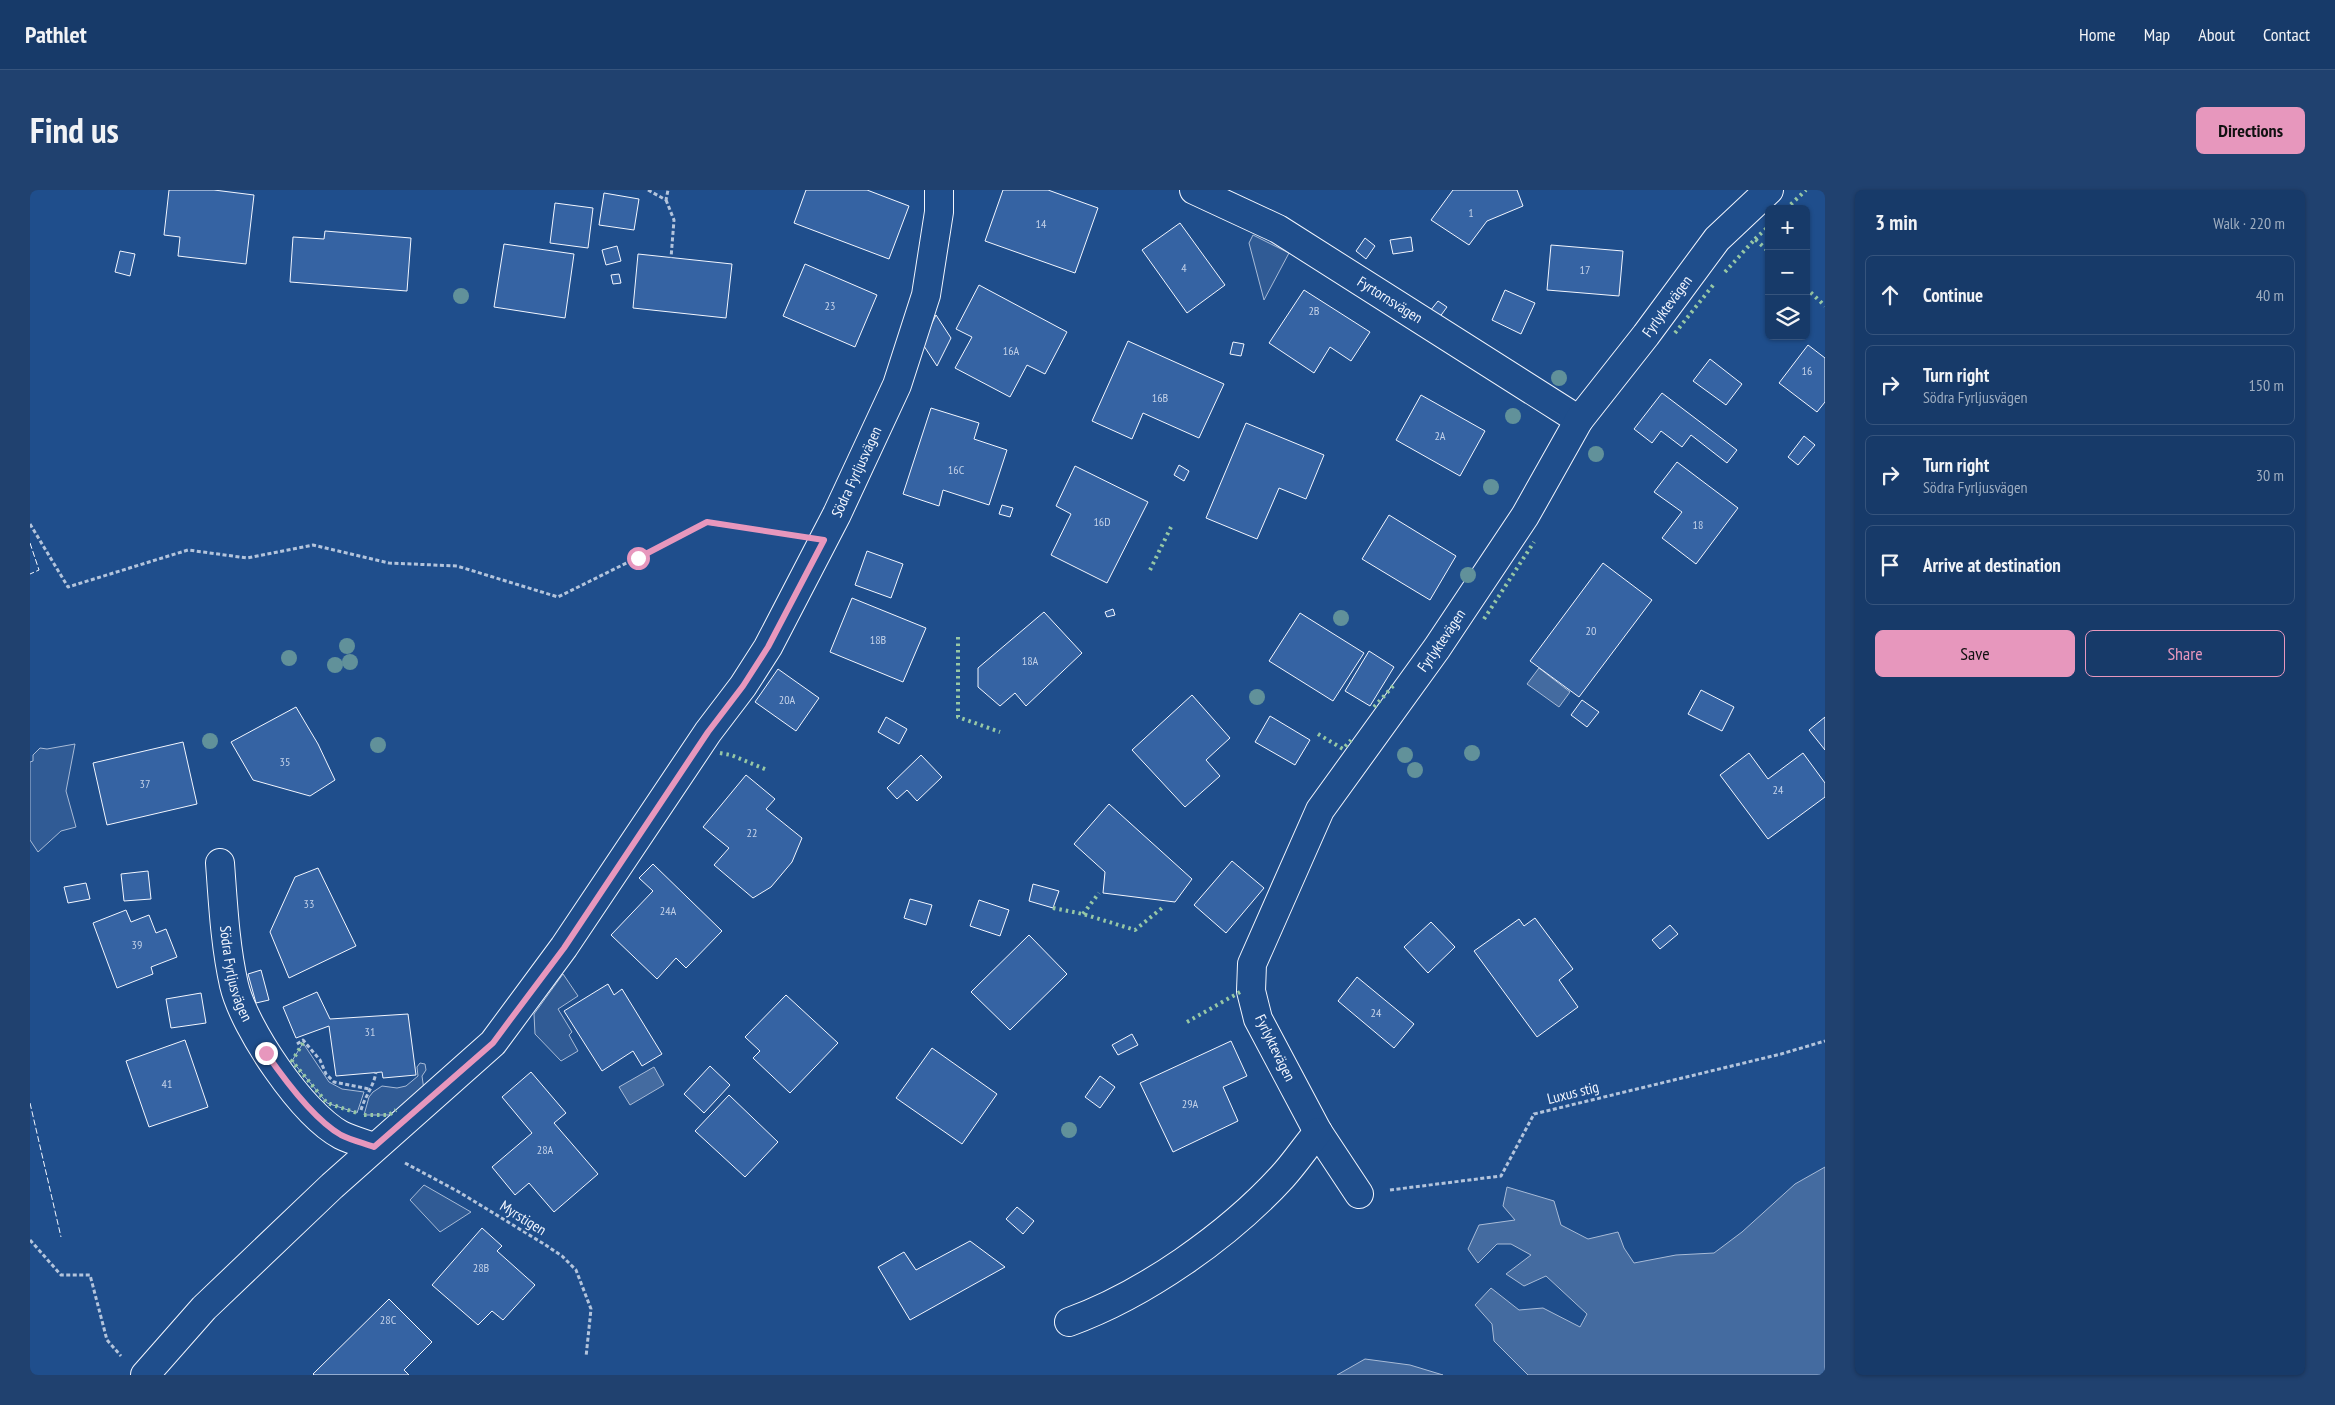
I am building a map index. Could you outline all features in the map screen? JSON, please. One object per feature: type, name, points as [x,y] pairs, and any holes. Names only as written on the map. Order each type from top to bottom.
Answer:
[{"type":"street","name":"Södra Fyrljusvägen","points":[[145,1375],[204,1308],[365,1144],[493,1043],[564,948],[708,732],[743,686],[768,647],[824,540],[897,385],[926,295],[938,212],[938,190]]},
{"type":"street","name":"Fyrtornsvägen","points":[[1194,190],[1278,228],[1578,420]]},
{"type":"street","name":"Fyrlyktevägen","points":[[1359,1194],[1318,1132],[1258,1019],[1251,990],[1252,964],[1320,810],[1438,648],[1525,516],[1578,420],[1646,335],[1717,239],[1769,190]]},
{"type":"street","name":"Södra Fyrljusvägen","points":[[220,863],[234,985],[244,1016],[285,1080],[319,1117],[341,1135],[365,1144]]},
{"type":"street","points":[[1070,1322],[1103,1310],[1143,1289],[1199,1250],[1245,1212],[1282,1177],[1318,1132]]},
{"type":"path","points":[[648,190],[666,200]]},
{"type":"path","points":[[668,190],[666,200],[674,220],[671,258]]},
{"type":"path","points":[[30,524],[68,588],[112,572],[188,550],[247,558],[313,545],[388,563],[457,566],[558,597],[707,522],[824,540]]},
{"type":"path","points":[[272,1062],[303,1040],[320,1060],[326,1074],[334,1082],[370,1089]]},
{"type":"path","name":"Luxus stig","points":[[1359,1194],[1501,1176],[1534,1114],[1781,1054],[1825,1041]]},
{"type":"path","points":[[365,1144],[361,1112],[376,1072]]},
{"type":"path","name":"Myrstigen","points":[[365,1144],[459,1192],[562,1256],[576,1270],[591,1309],[586,1358]]},
{"type":"path","points":[[30,1240],[62,1275],[90,1275],[107,1340],[124,1358]]},
{"type":"shaded area","points":[[1253,235],[1289,253],[1264,300],[1249,243]]},
{"type":"shaded area","points":[[1539,668],[1570,692],[1559,707],[1527,684]]},
{"type":"shaded area","points":[[75,744],[66,791],[76,827],[61,831],[38,852],[30,840],[30,762],[33,761],[33,755],[40,748],[47,749]]},
{"type":"shaded area","points":[[563,974],[578,996],[558,1009],[572,1032],[569,1035],[578,1051],[561,1061],[535,1034],[534,1014]]},
{"type":"shaded area","points":[[303,1043],[329,1082],[342,1089],[364,1092],[357,1113],[327,1103],[292,1061]]},
{"type":"shaded area","points":[[420,1063],[425,1064],[426,1070],[422,1076],[424,1090],[389,1115],[364,1115],[369,1097],[373,1092],[382,1086],[397,1088],[406,1086],[418,1076],[417,1067]]},
{"type":"shaded area","points":[[654,1067],[664,1085],[630,1105],[619,1087]]},
{"type":"shaded area","points":[[1825,1167],[1825,1375],[1528,1375],[1494,1341],[1492,1324],[1475,1305],[1491,1288],[1519,1310],[1543,1308],[1580,1327],[1587,1314],[1546,1276],[1524,1286],[1506,1274],[1531,1255],[1511,1244],[1497,1244],[1478,1263],[1468,1249],[1479,1225],[1515,1220],[1503,1206],[1507,1187],[1554,1201],[1561,1225],[1588,1239],[1618,1232],[1624,1248],[1634,1263],[1676,1255],[1714,1253],[1742,1232],[1795,1184]]},
{"type":"shaded area","points":[[424,1185],[471,1212],[440,1232],[410,1200]]},
{"type":"shaded area","points":[[1365,1359],[1410,1365],[1443,1375],[1337,1375]]},
{"type":"building","points":[[169,190],[214,190],[254,195],[246,264],[178,256],[180,237],[164,235]]},
{"type":"building","points":[[806,190],[867,190],[909,206],[889,259],[794,223]]},
{"type":"building","points":[[1003,190],[1048,190],[1098,208],[1075,273],[985,241]]},
{"type":"building","points":[[1453,190],[1517,190],[1523,206],[1487,221],[1469,245],[1431,220]]},
{"type":"building","points":[[604,193],[639,199],[634,230],[599,225]]},
{"type":"building","points":[[555,203],[593,208],[588,248],[550,243]]},
{"type":"building","points":[[1180,223],[1225,285],[1187,313],[1142,250]]},
{"type":"building","points":[[325,231],[411,238],[407,291],[290,282],[293,237],[324,239]]},
{"type":"building","points":[[1411,237],[1413,251],[1393,254],[1390,240]]},
{"type":"building","points":[[1365,238],[1375,246],[1366,259],[1356,251]]},
{"type":"building","points":[[504,244],[574,254],[565,318],[494,307]]},
{"type":"building","points":[[1551,245],[1623,251],[1619,296],[1547,290]]},
{"type":"building","points":[[617,246],[621,261],[606,265],[602,250]]},
{"type":"building","points":[[120,251],[135,254],[130,276],[115,272]]},
{"type":"building","points":[[638,254],[732,264],[726,318],[633,308]]},
{"type":"building","points":[[805,264],[877,295],[855,347],[783,316]]},
{"type":"building","points":[[619,274],[621,283],[613,284],[611,275]]},
{"type":"building","points":[[979,285],[1067,332],[1045,374],[1027,365],[1010,397],[955,368],[972,337],[956,329]]},
{"type":"building","points":[[1304,290],[1370,332],[1351,361],[1330,347],[1314,373],[1269,343]]},
{"type":"building","points":[[1505,290],[1535,303],[1521,334],[1492,320]]},
{"type":"building","points":[[1438,301],[1447,307],[1439,318],[1430,311]]},
{"type":"building","points":[[936,315],[951,338],[937,366],[922,343]]},
{"type":"building","points":[[1128,341],[1224,384],[1199,438],[1143,413],[1132,439],[1092,421]]},
{"type":"building","points":[[1233,342],[1244,344],[1241,356],[1230,354]]},
{"type":"building","points":[[1808,345],[1825,358],[1825,402],[1817,412],[1779,383]]},
{"type":"building","points":[[1710,359],[1742,384],[1726,405],[1693,381]]},
{"type":"building","points":[[1662,393],[1737,450],[1727,463],[1691,435],[1682,447],[1661,431],[1652,443],[1634,429]]},
{"type":"building","points":[[1421,395],[1485,431],[1460,476],[1396,440]]},
{"type":"building","points":[[931,408],[979,423],[974,439],[1007,450],[989,505],[943,490],[939,506],[903,494]]},
{"type":"building","points":[[1246,423],[1324,455],[1306,499],[1279,488],[1257,539],[1206,518]]},
{"type":"building","points":[[1804,436],[1815,445],[1798,465],[1788,457]]},
{"type":"building","points":[[1677,462],[1738,508],[1696,564],[1662,538],[1682,512],[1654,492]]},
{"type":"building","points":[[1179,465],[1189,471],[1184,481],[1174,475]]},
{"type":"building","points":[[1075,466],[1148,502],[1107,583],[1051,555],[1071,514],[1056,506]]},
{"type":"building","points":[[1002,505],[1013,508],[1010,517],[999,514]]},
{"type":"building","points":[[1389,515],[1456,556],[1430,600],[1362,559]]},
{"type":"building","points":[[867,551],[903,564],[891,598],[855,585]]},
{"type":"building","points":[[1603,563],[1652,600],[1579,697],[1530,661]]},
{"type":"building","points":[[852,598],[926,628],[903,682],[830,652]]},
{"type":"building","points":[[1113,609],[1115,615],[1107,617],[1105,612]]},
{"type":"building","points":[[1044,612],[1082,653],[1026,706],[1015,693],[1000,706],[978,687],[978,668]]},
{"type":"building","points":[[1300,613],[1364,653],[1333,701],[1269,661]]},
{"type":"building","points":[[1369,651],[1394,667],[1370,706],[1345,691]]},
{"type":"building","points":[[778,669],[819,698],[796,731],[755,702]]},
{"type":"building","points":[[1701,690],[1734,707],[1722,731],[1688,714]]},
{"type":"building","points":[[1192,695],[1230,738],[1206,760],[1220,776],[1185,807],[1132,750]]},
{"type":"building","points":[[1582,700],[1599,712],[1587,727],[1571,715]]},
{"type":"building","points":[[296,707],[318,744],[335,780],[310,796],[253,780],[231,742]]},
{"type":"building","points":[[1270,716],[1310,740],[1295,765],[1255,742]]},
{"type":"building","points":[[886,717],[907,729],[899,744],[878,732]]},
{"type":"building","points":[[1825,717],[1825,750],[1809,730]]},
{"type":"building","points":[[183,742],[197,804],[107,825],[93,763]]},
{"type":"building","points":[[1749,753],[1768,779],[1803,753],[1825,783],[1825,797],[1768,839],[1720,775]]},
{"type":"building","points":[[921,755],[942,777],[917,801],[907,790],[897,799],[887,788]]},
{"type":"building","points":[[746,775],[775,799],[766,809],[802,838],[792,862],[771,887],[753,898],[714,865],[729,848],[703,827]]},
{"type":"building","points":[[1109,804],[1192,879],[1175,902],[1103,893],[1105,872],[1074,844]]},
{"type":"building","points":[[1232,861],[1264,888],[1226,933],[1194,905]]},
{"type":"building","points":[[653,864],[722,931],[686,968],[676,958],[657,979],[611,935],[653,891],[639,878]]},
{"type":"building","points":[[318,868],[356,946],[289,978],[270,932],[295,877]]},
{"type":"building","points":[[148,871],[151,899],[124,901],[121,874]]},
{"type":"building","points":[[86,883],[90,899],[68,903],[64,887]]},
{"type":"building","points":[[1033,884],[1059,891],[1053,908],[1029,901]]},
{"type":"building","points":[[910,899],[932,905],[926,925],[904,918]]},
{"type":"building","points":[[979,900],[1009,910],[1000,936],[970,926]]},
{"type":"building","points":[[126,910],[131,922],[149,915],[156,933],[166,929],[177,957],[151,967],[153,974],[117,988],[93,923]]},
{"type":"building","points":[[1535,918],[1573,969],[1559,980],[1578,1007],[1537,1037],[1474,951],[1519,919],[1524,926]]},
{"type":"building","points":[[1431,922],[1455,947],[1428,973],[1404,947]]},
{"type":"building","points":[[1670,925],[1678,934],[1660,949],[1652,940]]},
{"type":"building","points":[[1029,935],[1067,974],[1010,1030],[971,992]]},
{"type":"building","points":[[261,970],[269,1000],[256,1003],[248,974]]},
{"type":"building","points":[[1357,977],[1414,1024],[1394,1048],[1338,1001]]},
{"type":"building","points":[[608,984],[614,995],[622,989],[662,1054],[642,1066],[633,1051],[602,1071],[564,1011]]},
{"type":"building","points":[[317,992],[330,1019],[408,1014],[416,1075],[383,1078],[382,1072],[336,1076],[329,1026],[296,1038],[283,1007]]},
{"type":"building","points":[[201,993],[206,1023],[171,1028],[166,999]]},
{"type":"building","points":[[786,995],[838,1043],[790,1093],[753,1058],[760,1051],[745,1037]]},
{"type":"building","points":[[1132,1034],[1138,1045],[1118,1055],[1112,1045]]},
{"type":"building","points":[[185,1040],[208,1107],[149,1127],[126,1061]]},
{"type":"building","points":[[1231,1041],[1247,1076],[1223,1087],[1238,1121],[1173,1152],[1140,1083]]},
{"type":"building","points":[[932,1048],[997,1094],[962,1144],[896,1098]]},
{"type":"building","points":[[710,1066],[730,1085],[704,1113],[684,1094]]},
{"type":"building","points":[[531,1072],[566,1113],[554,1123],[598,1174],[554,1212],[529,1183],[515,1195],[492,1167],[532,1133],[502,1097]]},
{"type":"building","points":[[1100,1076],[1115,1087],[1100,1108],[1085,1097]]},
{"type":"building","points":[[729,1095],[778,1142],[745,1177],[695,1131]]},
{"type":"building","points":[[1017,1207],[1034,1221],[1023,1234],[1006,1219]]},
{"type":"building","points":[[482,1228],[502,1246],[497,1251],[535,1285],[503,1320],[492,1311],[478,1325],[432,1285]]},
{"type":"building","points":[[970,1241],[1005,1267],[910,1320],[878,1267],[904,1252],[916,1270]]},
{"type":"building","points":[[389,1299],[432,1342],[404,1370],[409,1375],[313,1374]]},
{"type":"hedge","points":[[1790,205],[1806,190]]},
{"type":"hedge","points":[[1755,239],[1765,230]]},
{"type":"hedge","points":[[1725,272],[1755,239],[1767,250]]},
{"type":"hedge","points":[[1675,333],[1714,284]]},
{"type":"hedge","points":[[1810,292],[1825,306]]},
{"type":"hedge","points":[[1150,570],[1171,527]]},
{"type":"hedge","points":[[1484,619],[1534,542]]},
{"type":"hedge","points":[[958,637],[958,717],[1000,732]]},
{"type":"hedge","points":[[1374,707],[1394,685]]},
{"type":"hedge","points":[[1318,734],[1343,749],[1351,740]]},
{"type":"hedge","points":[[720,753],[731,755],[767,770]]},
{"type":"hedge","points":[[1083,914],[1099,893]]},
{"type":"hedge","points":[[1053,908],[1083,914],[1135,930],[1162,908]]},
{"type":"hedge","points":[[1187,1022],[1240,992]]},
{"type":"hedge","points":[[303,1043],[292,1061],[327,1103],[357,1113]]},
{"type":"hedge","points":[[364,1115],[389,1115],[396,1110]]},
{"type":"fence","points":[[30,543],[39,570],[30,574]]},
{"type":"fence","points":[[30,1103],[61,1237]]},
{"type":"route","points":[[266,1053],[285,1080],[319,1117],[341,1135],[374,1147],[493,1043],[564,948],[589,908],[647,827],[708,732],[743,686],[768,647],[824,540],[707,522],[638,558]]}]
